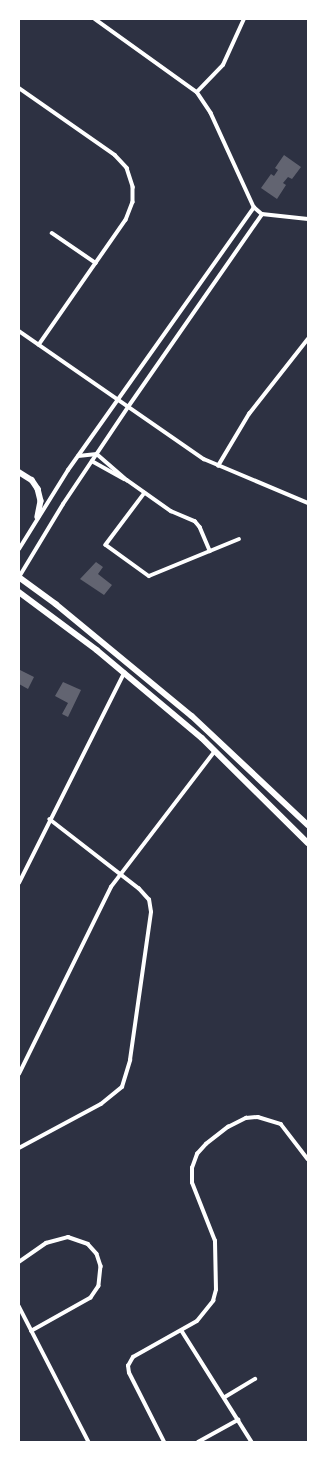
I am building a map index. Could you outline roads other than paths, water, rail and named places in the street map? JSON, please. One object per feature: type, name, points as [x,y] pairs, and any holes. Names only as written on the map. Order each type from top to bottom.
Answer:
[{"type":"highway","points":[[19,472],[32,480],[38,489],[42,501],[38,517]]},
{"type":"highway","points":[[19,577],[56,604],[177,703],[308,825]]},
{"type":"highway","points":[[19,592],[124,673],[215,751],[308,842]]},
{"type":"street","points":[[95,19],[197,92],[212,113],[254,207],[262,214],[308,219]]},
{"type":"street","points":[[197,92],[222,65],[244,19]]},
{"type":"street","points":[[19,88],[115,155],[130,176],[133,196],[131,210],[39,345]]},
{"type":"street","points":[[19,549],[78,456],[254,207]]},
{"type":"street","points":[[19,577],[128,407],[262,214]]},
{"type":"street","points":[[52,233],[96,263]]},
{"type":"street","points":[[19,331],[118,401],[218,466],[308,503]]},
{"type":"street","points":[[218,466],[246,418],[308,338]]},
{"type":"street","points":[[78,456],[97,454],[127,480],[171,511],[194,521],[199,525],[210,551]]},
{"type":"street","points":[[92,461],[127,480]]},
{"type":"street","points":[[145,493],[106,545],[149,576],[239,539]]},
{"type":"street","points":[[19,883],[124,673]]},
{"type":"street","points":[[19,1074],[107,894],[120,874],[215,751]]},
{"type":"street","points":[[19,1148],[112,1098],[125,1081],[151,906],[147,896],[50,820]]},
{"type":"street","points":[[164,1442],[129,1373],[128,1366],[133,1357],[182,1331],[205,1315],[213,1301],[216,1290],[215,1241],[192,1183],[192,1168],[197,1154],[206,1144],[228,1127],[246,1118],[258,1116],[282,1124],[308,1159]]},
{"type":"street","points":[[19,1262],[46,1242],[68,1237],[88,1244],[97,1254],[101,1266],[99,1286],[91,1298],[32,1330]]},
{"type":"street","points":[[19,1306],[88,1442]]},
{"type":"street","points":[[182,1331],[252,1442]]},
{"type":"street","points":[[225,1397],[255,1379]]},
{"type":"street","points":[[198,1442],[238,1420]]}]
